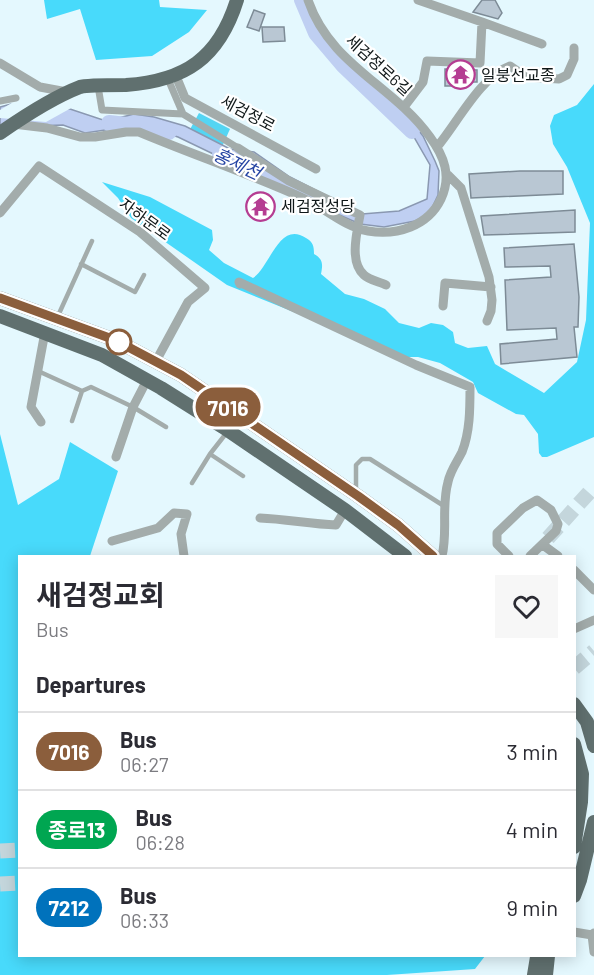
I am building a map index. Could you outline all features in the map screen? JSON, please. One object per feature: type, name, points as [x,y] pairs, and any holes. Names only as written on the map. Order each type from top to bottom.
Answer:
[{"type":"main road","points":[[0,133],[82,86],[148,83],[172,77],[191,68],[212,49],[226,28],[237,0]]},
{"type":"main road","points":[[0,298],[115,340],[156,361],[208,393],[356,494],[398,525],[432,555]]},
{"type":"main road","points":[[0,316],[102,355],[147,380],[228,431],[345,510],[404,555]]},
{"type":"main road","points":[[576,707],[587,722],[594,740]]},
{"type":"main road","points":[[576,752],[582,774],[576,834]]},
{"type":"main road","points":[[576,891],[594,822]]},
{"type":"main road","points":[[534,975],[539,957]]},
{"type":"main road","points":[[539,957],[546,975]]},
{"type":"main road","points":[[554,975],[556,957]]},
{"type":"street","name":"세검정로6길","points":[[308,0],[316,21],[327,38],[344,56],[404,107],[437,147],[447,167],[448,175],[461,188],[491,287]]},
{"type":"street","points":[[418,0],[542,44]]},
{"type":"street","points":[[404,107],[423,82],[427,62],[480,63],[482,22]]},
{"type":"street","points":[[437,147],[486,82],[498,70],[510,66],[526,77],[560,79],[567,75],[574,59],[574,48]]},
{"type":"street","points":[[0,63],[40,87],[64,95]]},
{"type":"street","points":[[172,77],[183,114]]},
{"type":"street","name":"세검정로","points":[[172,77],[186,98],[316,169]]},
{"type":"street","points":[[98,86],[102,110],[183,114],[289,181],[360,215],[356,261],[364,275],[386,285]]},
{"type":"street","points":[[0,101],[16,98]]},
{"type":"street","points":[[16,122],[80,137],[139,132],[306,200],[358,229],[380,232],[396,231],[424,222],[442,198],[448,175]]},
{"type":"street","name":"자하문로","points":[[0,213],[39,166],[140,232],[205,288],[188,302],[156,361]]},
{"type":"street","points":[[240,284],[239,282],[416,365],[470,387],[470,413],[463,450],[448,480],[444,507],[442,555]]},
{"type":"street","points":[[443,306],[445,284],[491,287],[491,311],[487,321]]},
{"type":"street","points":[[41,422],[32,407],[45,332]]},
{"type":"street","points":[[116,457],[133,407],[147,380]]},
{"type":"street","points":[[508,555],[497,544],[497,533],[523,507],[537,500],[551,510],[558,524],[556,531],[531,555]]},
{"type":"street","points":[[260,518],[336,525],[345,510]]},
{"type":"street","points":[[112,541],[158,528],[174,513],[187,514],[182,534],[184,555]]},
{"type":"street","points":[[543,545],[557,555]]},
{"type":"street","points":[[576,572],[594,590]]},
{"type":"street","points":[[576,629],[594,620]]},
{"type":"street","points":[[576,932],[593,934],[594,952]]},
{"type":"lane","points":[[57,318],[92,241]]},
{"type":"lane","points":[[81,264],[135,292],[144,275]]},
{"type":"lane","points":[[38,371],[82,391]]},
{"type":"lane","points":[[72,421],[82,391],[91,387],[133,407],[166,427]]},
{"type":"lane","points":[[192,483],[228,431]]},
{"type":"lane","points":[[210,454],[243,476]]},
{"type":"lane","points":[[356,494],[357,465],[362,459],[370,459],[444,507]]},
{"type":"shaded area","points":[[44,0],[159,0],[160,7],[207,10],[189,32],[152,56],[96,60],[80,9],[47,19]]},
{"type":"shaded area","name":"홍제천","points":[[297,0],[310,0],[331,40],[399,106],[423,136],[439,171],[438,195],[429,214],[415,221],[384,227],[360,224],[328,210],[268,175],[256,164],[232,163],[178,137],[139,125],[85,133],[63,125],[0,127],[0,107],[11,104],[70,109],[106,121],[134,114],[154,117],[185,126],[230,149],[254,152],[290,177],[362,214],[399,211],[427,199],[430,165],[411,132],[390,107],[321,44],[310,28]]},
{"type":"shaded area","points":[[594,84],[594,437],[547,457],[542,457],[539,453],[538,434],[524,415],[516,414],[478,393],[473,382],[440,363],[418,357],[405,357],[227,285],[131,218],[118,198],[102,182],[150,197],[212,230],[213,240],[209,250],[224,263],[253,278],[282,240],[289,235],[297,234],[306,238],[313,244],[314,254],[321,260],[321,274],[345,294],[364,299],[385,309],[399,323],[419,328],[431,323],[443,325],[453,332],[455,343],[468,348],[487,346],[495,364],[544,393],[577,362],[586,320],[590,223],[567,167],[553,144],[550,126],[554,115],[577,105]]},
{"type":"shaded area","points":[[199,113],[230,129],[221,149],[188,133]]},
{"type":"shaded area","points":[[0,434],[18,505],[59,479],[70,442],[118,471],[90,555],[18,555],[18,957],[484,957],[475,969],[387,975],[0,975]]},
{"type":"pier","points":[[15,101],[73,107],[46,122],[0,118],[0,110]]},
{"type":"building","points":[[482,0],[495,0],[502,13],[498,19],[473,12]]},
{"type":"building","points":[[254,10],[265,14],[259,31],[247,27]]},
{"type":"building","points":[[262,27],[284,27],[285,41],[263,42]]},
{"type":"building","points":[[445,69],[477,70],[477,82],[460,82],[460,86],[445,86]]},
{"type":"building","points":[[563,171],[563,194],[471,198],[469,174]]},
{"type":"building","points":[[575,210],[575,232],[484,235],[481,216]]},
{"type":"building","points":[[574,244],[579,297],[578,327],[574,327],[577,357],[501,364],[500,344],[557,339],[556,328],[507,330],[505,280],[551,277],[550,266],[505,267],[504,248]]},
{"type":"waterway","name":"홍제천","points":[[302,0],[316,33],[344,66],[412,131]]},
{"type":"waterway","name":"홍제천","points":[[109,123],[169,132]]},
{"type":"waterway","name":"홍제천","points":[[220,155],[308,196]]},
{"type":"tunnel","points":[[548,538],[594,487]]},
{"type":"tunnel","points":[[576,666],[594,651]]},
{"type":"tunnel","points":[[0,851],[18,850]]},
{"type":"tunnel","points":[[0,884],[18,883]]},
{"type":"bus line","name":"7016","points":[[0,298],[115,340],[181,375],[358,496],[398,525],[432,555]]},
{"type":"place","name":"일붕선교종","points":[[460,75]]},
{"type":"place","name":"세검정성당","points":[[260,206]]}]
